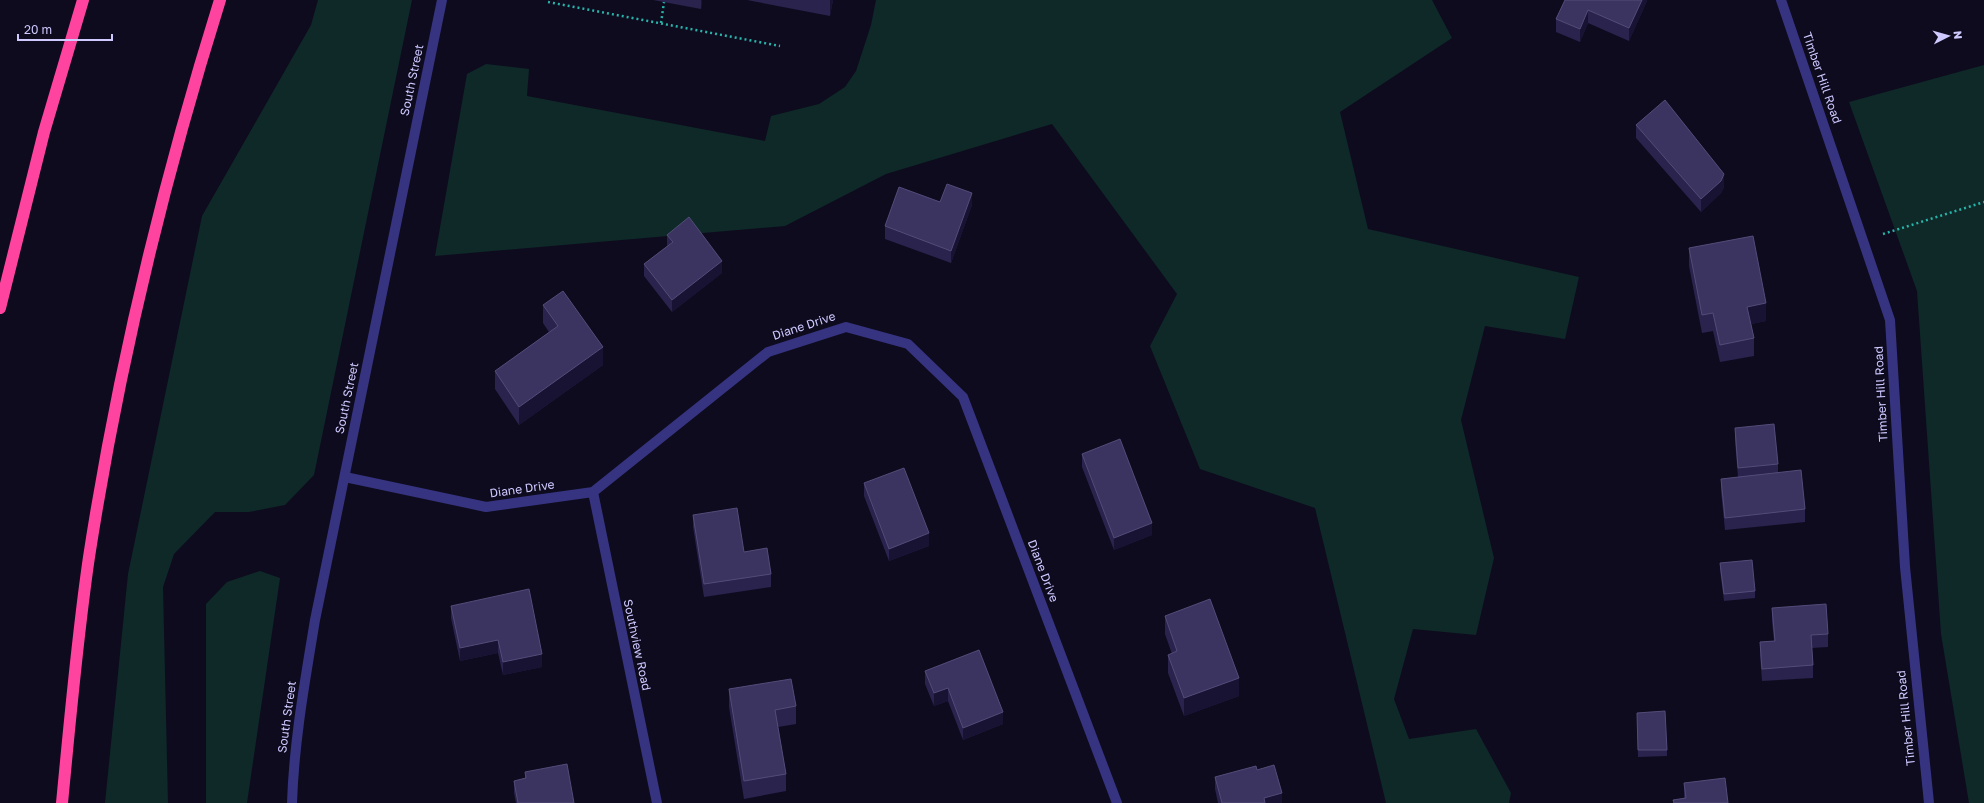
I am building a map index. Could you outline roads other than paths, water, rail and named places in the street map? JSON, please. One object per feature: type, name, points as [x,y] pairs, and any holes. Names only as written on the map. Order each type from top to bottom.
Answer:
[{"type":"highway","points":[[0,308],[19,224],[44,132],[83,0]]},
{"type":"highway","points":[[62,803],[82,607],[106,456],[160,209],[180,132],[220,0]]},
{"type":"street","name":"South Street","points":[[292,803],[293,772],[302,697],[315,620],[442,0]]},
{"type":"street","name":"Timber Hill Road","points":[[1781,0],[1890,320],[1905,567],[1929,803]]},
{"type":"street","name":"Diane Drive","points":[[344,477],[486,507],[593,492],[768,352],[846,327],[908,344],[963,397],[1117,803]]},
{"type":"street","name":"Southview Road","points":[[593,492],[656,803]]}]
